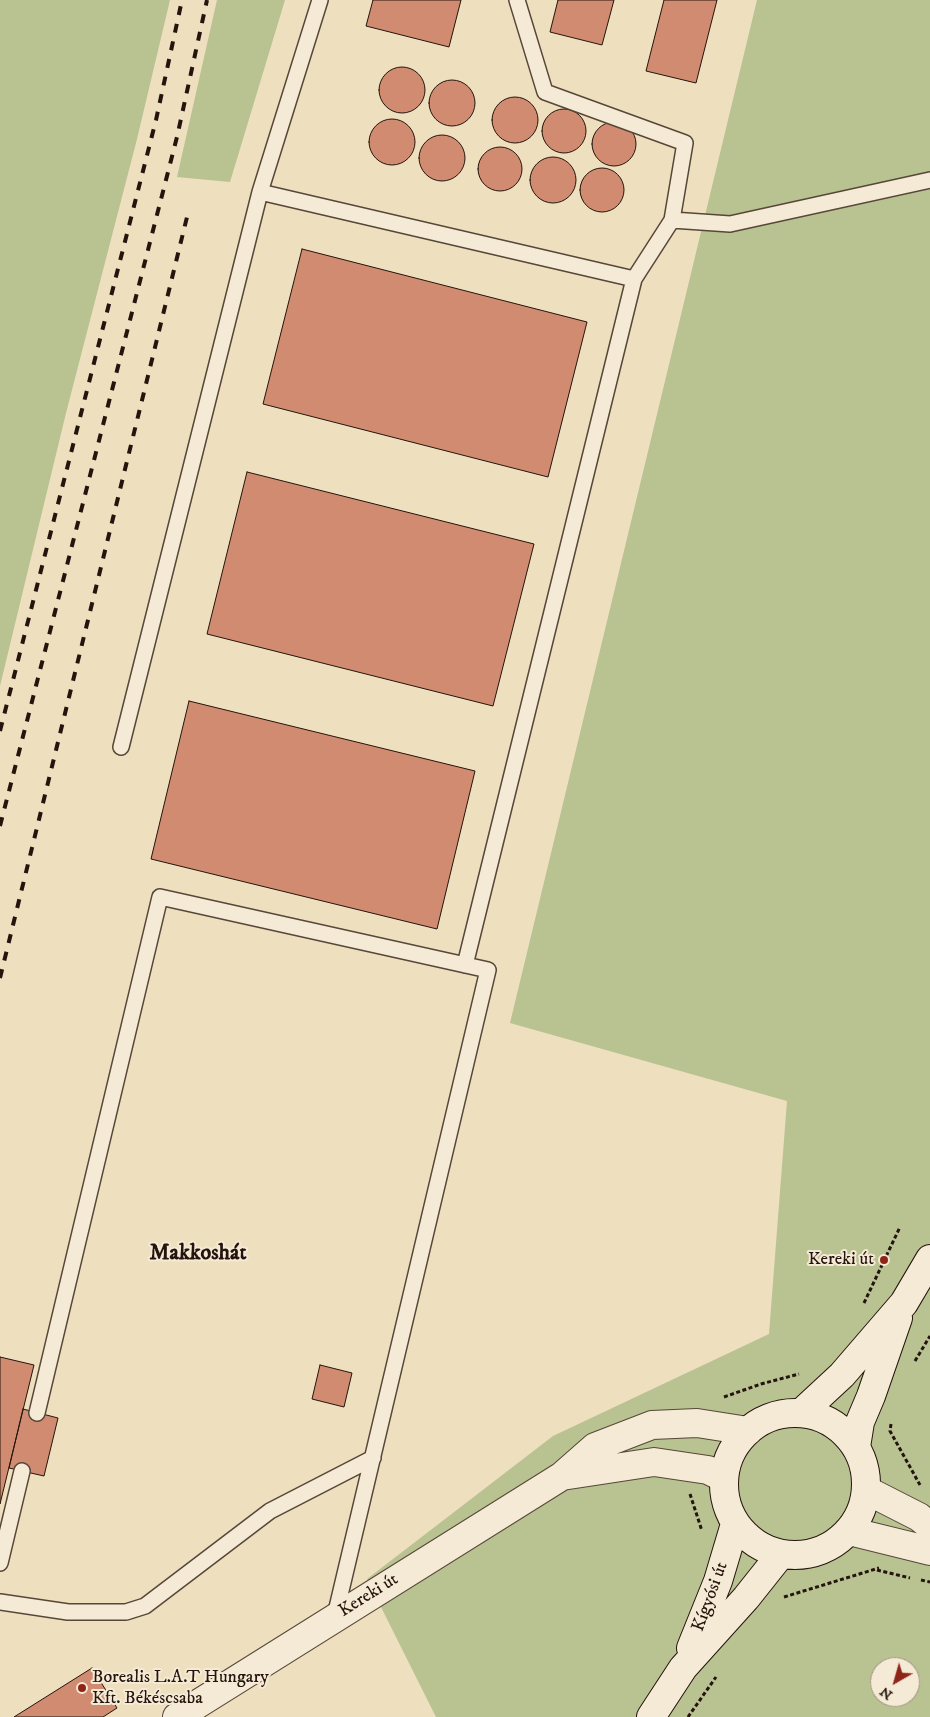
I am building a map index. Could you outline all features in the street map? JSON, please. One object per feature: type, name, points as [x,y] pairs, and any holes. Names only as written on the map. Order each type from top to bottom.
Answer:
[{"type":"main road","points":[[801,1413],[842,1375],[904,1303],[930,1259]]},
{"type":"main road","points":[[856,1447],[860,1422],[904,1303]]},
{"type":"main road","points":[[801,1413],[817,1416],[832,1424],[845,1434],[856,1447],[866,1475],[866,1490],[861,1512],[849,1532],[835,1544],[818,1552],[800,1555],[781,1554],[764,1548],[748,1538],[735,1524],[728,1510],[724,1494],[724,1478],[728,1461],[736,1444],[748,1431],[764,1420],[782,1414],[801,1413]]},
{"type":"main road","name":"Kereki út","points":[[177,1717],[562,1476],[596,1447],[652,1425],[697,1423],[748,1431]]},
{"type":"main road","name":"Kereki út","points":[[562,1476],[654,1462],[676,1476],[708,1470],[724,1478]]},
{"type":"main road","points":[[866,1490],[924,1522]]},
{"type":"main road","name":"Kígyósi út","points":[[683,1668],[718,1581],[735,1524]]},
{"type":"main road","points":[[849,1532],[930,1551]]},
{"type":"main road","name":"Kígyósi út","points":[[651,1717],[683,1668],[746,1598],[781,1554]]},
{"type":"lane","points":[[121,747],[260,192],[320,0]]},
{"type":"lane","points":[[465,966],[634,279],[672,220],[685,143],[545,92],[517,0]]},
{"type":"lane","points":[[672,220],[730,224],[930,180]]},
{"type":"lane","points":[[260,192],[634,279]]},
{"type":"lane","points":[[37,1413],[160,897],[488,970],[336,1616]]},
{"type":"lane","points":[[0,1602],[68,1612],[126,1612],[145,1606],[270,1511],[373,1458]]},
{"type":"lane","points":[[0,1563],[22,1471]]},
{"type":"path","points":[[864,1304],[900,1227]]},
{"type":"path","points":[[912,1367],[930,1336]]},
{"type":"path","points":[[697,1423],[703,1402],[807,1372]]},
{"type":"path","points":[[891,1423],[890,1431],[924,1491],[924,1522]]},
{"type":"path","points":[[676,1476],[688,1490],[702,1528],[702,1536]]},
{"type":"path","points":[[877,1570],[901,1545]]},
{"type":"path","points":[[746,1598],[768,1602],[877,1570],[930,1582]]},
{"type":"green space","points":[[0,0],[170,0],[137,139],[66,413],[0,686]]},
{"type":"green space","points":[[217,0],[285,0],[230,182],[177,177]]},
{"type":"green space","points":[[757,0],[930,0],[930,1717],[436,1717],[367,1579],[553,1436],[769,1334],[787,1101],[510,1023]]},
{"type":"building","points":[[373,0],[461,0],[449,47],[366,26]]},
{"type":"building","points":[[558,0],[614,0],[602,45],[550,32]]},
{"type":"building","points":[[664,0],[717,0],[696,83],[646,71]]},
{"type":"building","points":[[402,67],[415,71],[421,77],[425,90],[421,103],[415,109],[402,113],[389,109],[383,103],[379,90],[383,77],[389,71]]},
{"type":"building","points":[[452,80],[465,84],[471,90],[475,103],[471,116],[465,122],[452,126],[439,122],[433,116],[429,103],[433,90],[439,84]]},
{"type":"building","points":[[515,97],[528,101],[534,107],[538,120],[534,133],[528,139],[515,143],[502,139],[496,133],[492,120],[496,107],[502,101]]},
{"type":"building","points":[[568,109],[580,115],[585,122],[585,140],[580,147],[573,152],[560,153],[552,150],[545,143],[542,127],[545,119],[552,112]]},
{"type":"building","points":[[387,119],[397,119],[411,129],[415,142],[411,155],[405,161],[397,165],[387,165],[373,155],[369,147],[369,137],[379,123]]},
{"type":"building","points":[[614,122],[626,126],[632,132],[636,144],[632,156],[626,162],[614,166],[602,162],[596,156],[592,144],[596,132],[602,126]]},
{"type":"building","points":[[437,135],[447,135],[461,145],[465,158],[461,171],[455,177],[447,181],[437,181],[423,171],[419,163],[419,153],[429,139]]},
{"type":"building","points":[[496,147],[504,147],[516,153],[522,169],[516,185],[504,191],[496,191],[484,185],[478,173],[478,165],[484,153]]},
{"type":"building","points":[[549,157],[557,157],[566,161],[572,167],[576,180],[572,193],[566,199],[557,203],[549,203],[540,199],[534,193],[530,184],[530,176],[534,167],[540,161]]},
{"type":"building","points":[[602,168],[614,172],[620,178],[624,190],[620,202],[614,208],[602,212],[590,208],[584,202],[580,190],[584,178],[590,172]]},
{"type":"building","points":[[302,249],[587,322],[548,477],[263,404]]},
{"type":"building","points":[[247,472],[534,544],[493,706],[207,634]]},
{"type":"building","points":[[189,701],[475,771],[437,929],[151,859]]},
{"type":"building","points":[[0,1357],[34,1365],[0,1504]]},
{"type":"building","points":[[320,1365],[352,1373],[344,1407],[312,1399]]},
{"type":"building","points":[[23,1409],[58,1418],[44,1476],[9,1468]]},
{"type":"building","name":"Borealis L.A.T Hungary Kft. Békéscsaba","points":[[92,1668],[117,1708],[103,1717],[14,1717]]},
{"type":"railway","points":[[0,731],[156,120],[182,0]]},
{"type":"railway","points":[[0,826],[177,137],[207,0]]},
{"type":"railway","points":[[0,978],[188,213]]},
{"type":"place","name":"Kereki út","points":[[884,1260]]},
{"type":"place","name":"Borealis L.A.T Hungary Kft. Békéscsaba","points":[[82,1688]]},
{"type":"district","name":"Makkoshát","points":[[198,1254]]}]
